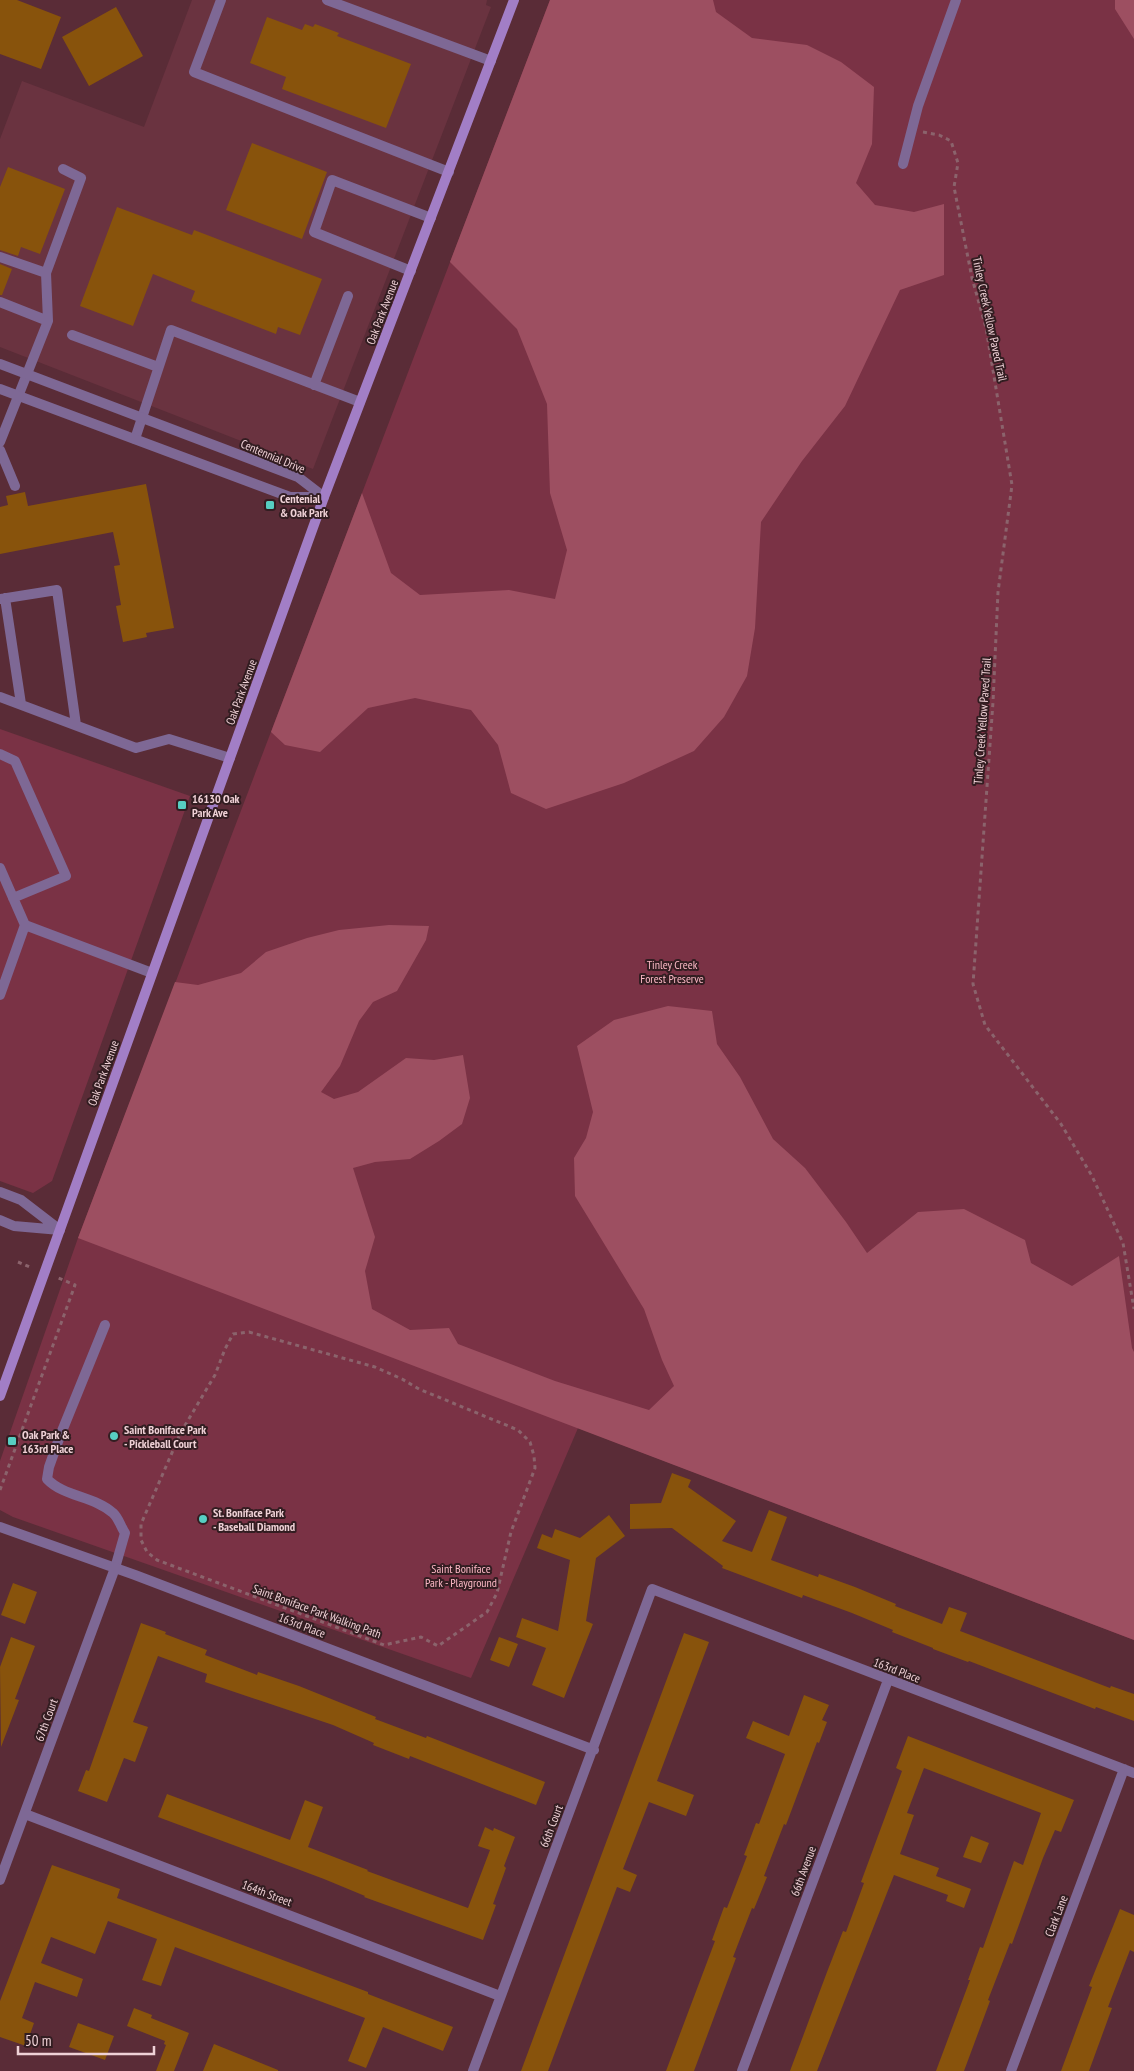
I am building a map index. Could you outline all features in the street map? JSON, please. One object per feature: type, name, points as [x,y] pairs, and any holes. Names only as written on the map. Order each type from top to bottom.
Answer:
[{"type":"street","points":[[221,0],[194,72],[449,172]]},
{"type":"street","points":[[327,0],[491,61]]},
{"type":"street","name":"Oak Park Avenue","points":[[0,1396],[324,497],[514,0]]},
{"type":"street","points":[[903,164],[910,130],[956,0]]},
{"type":"street","points":[[0,442],[48,321],[46,273],[81,178],[63,169]]},
{"type":"street","points":[[411,271],[314,232],[332,180],[431,218]]},
{"type":"street","points":[[0,257],[46,273]]},
{"type":"street","points":[[314,385],[348,296]]},
{"type":"street","points":[[0,302],[48,321]]},
{"type":"street","points":[[135,439],[171,330],[360,402]]},
{"type":"street","points":[[72,335],[158,367]]},
{"type":"street","name":"Centennial Drive","points":[[0,364],[298,477],[324,497]]},
{"type":"street","points":[[0,389],[290,497],[324,497]]},
{"type":"street","points":[[0,450],[15,486]]},
{"type":"street","points":[[20,704],[3,599],[57,590],[76,725]]},
{"type":"street","points":[[0,697],[136,748],[169,739],[230,758]]},
{"type":"street","points":[[0,754],[15,760],[66,876],[13,898]]},
{"type":"street","points":[[0,868],[25,925],[0,995]]},
{"type":"street","points":[[25,925],[152,973]]},
{"type":"street","points":[[0,1192],[21,1200],[60,1230]]},
{"type":"street","points":[[0,1220],[14,1226],[60,1230]]},
{"type":"street","name":"67th Court","points":[[0,1880],[115,1568],[125,1534],[115,1514],[95,1501],[55,1488],[47,1479],[49,1467],[60,1436],[104,1325]]},
{"type":"street","name":"163rd Place","points":[[0,1528],[115,1568],[594,1750]]},
{"type":"street","name":"163rd Place","points":[[652,1589],[1129,1771]]},
{"type":"street","name":"66th Court","points":[[473,2071],[594,1750],[652,1589]]},
{"type":"street","name":"66th Avenue","points":[[742,2071],[888,1680]]},
{"type":"street","name":"Clark Lane","points":[[1011,2071],[1129,1771]]},
{"type":"street","name":"164th Street","points":[[25,1814],[500,1996]]},
{"type":"path","name":"Tinley Creek Yellow Paved Trail","points":[[910,130],[939,135],[951,141],[958,163],[954,187],[972,278],[986,328],[1012,485],[998,592],[973,984],[985,1025],[1060,1124],[1092,1176],[1123,1243],[1134,1308]]},
{"type":"path","points":[[0,1490],[75,1285]]},
{"type":"path","name":"Saint Boniface Park Walking Path","points":[[249,1332],[374,1367],[402,1379],[418,1389],[518,1430],[530,1442],[535,1468],[511,1532],[497,1593],[487,1612],[438,1646],[421,1637],[384,1645],[263,1598],[237,1591],[157,1560],[147,1552],[141,1540],[141,1524],[181,1432],[215,1375],[233,1334],[249,1332]]},
{"type":"shaded area","points":[[192,0],[487,0],[486,5],[491,7],[313,469],[0,347],[0,139],[22,81],[144,127]]},
{"type":"shaded area","points":[[550,0],[713,0],[716,12],[752,38],[807,45],[841,62],[874,87],[872,144],[856,183],[875,205],[914,212],[944,204],[944,275],[900,290],[845,406],[802,461],[761,522],[755,628],[747,676],[724,717],[694,751],[624,783],[546,809],[511,793],[498,745],[471,710],[415,698],[368,708],[320,752],[285,745],[271,732],[362,493],[391,573],[420,595],[509,590],[555,599],[567,550],[550,493],[547,404],[517,329],[450,262]]},
{"type":"shaded area","points":[[1115,0],[1134,0],[1134,39],[1115,9]]},
{"type":"shaded area","points":[[389,925],[429,926],[426,940],[397,991],[373,1002],[359,1021],[340,1066],[321,1092],[334,1099],[358,1092],[406,1058],[434,1060],[463,1055],[470,1098],[462,1124],[410,1159],[375,1162],[353,1168],[375,1237],[365,1271],[372,1309],[410,1330],[449,1328],[458,1344],[555,1381],[649,1410],[674,1386],[662,1360],[644,1309],[575,1196],[574,1158],[586,1138],[593,1112],[577,1046],[614,1020],[668,1006],[712,1011],[717,1044],[740,1077],[773,1139],[805,1168],[867,1253],[918,1212],[964,1209],[1025,1240],[1031,1263],[1072,1286],[1119,1256],[1134,1352],[1134,1640],[78,1238],[175,982],[198,985],[241,973],[266,952],[307,938],[339,930]]},
{"type":"green space","name":"Tinley Creek Forest Preserve","points":[[550,0],[1134,0],[1134,1640],[578,1428],[471,1678],[13,1517],[0,1510],[0,1461],[78,1238]]},
{"type":"green space","points":[[0,729],[190,796],[52,1181],[33,1193],[0,1181]]},
{"type":"building","points":[[0,0],[17,0],[61,17],[41,69],[0,54]]},
{"type":"building","points":[[116,7],[143,56],[89,86],[62,37]]},
{"type":"building","points":[[267,17],[302,30],[305,24],[313,27],[315,24],[339,33],[337,36],[411,64],[386,128],[282,89],[286,77],[250,63]]},
{"type":"building","points":[[252,143],[327,172],[302,239],[226,210]]},
{"type":"building","points":[[8,167],[65,189],[40,254],[21,247],[18,256],[0,250],[0,187]]},
{"type":"building","points":[[117,207],[192,235],[194,230],[322,279],[300,335],[278,327],[276,334],[191,301],[195,291],[153,274],[133,326],[80,306]]},
{"type":"building","points":[[0,264],[12,269],[2,295],[0,295]]},
{"type":"building","points":[[146,484],[174,628],[146,633],[147,637],[123,642],[116,606],[121,605],[114,566],[120,565],[113,532],[0,554],[0,507],[8,505],[6,496],[25,492],[28,506]]},
{"type":"building","points":[[672,1473],[691,1480],[688,1487],[736,1521],[722,1541],[752,1552],[769,1510],[787,1517],[771,1560],[818,1577],[819,1574],[855,1587],[896,1604],[895,1606],[942,1624],[949,1607],[967,1613],[960,1631],[1110,1688],[1111,1686],[1134,1694],[1134,1721],[1096,1707],[1095,1709],[933,1649],[852,1613],[803,1595],[802,1598],[722,1568],[723,1566],[672,1528],[630,1529],[630,1504],[661,1503]]},
{"type":"building","points":[[609,1515],[625,1536],[596,1558],[586,1621],[593,1624],[564,1698],[532,1685],[546,1648],[516,1637],[522,1618],[558,1631],[570,1560],[537,1548],[542,1534],[552,1538],[555,1529],[580,1538]]},
{"type":"building","points":[[13,1583],[37,1592],[25,1624],[1,1615]]},
{"type":"building","points":[[141,1623],[207,1650],[205,1655],[257,1675],[258,1672],[299,1686],[376,1717],[375,1719],[426,1738],[427,1736],[545,1782],[536,1805],[410,1756],[409,1759],[373,1745],[374,1743],[333,1725],[205,1682],[207,1674],[158,1656],[133,1722],[148,1727],[135,1762],[124,1758],[107,1802],[78,1791],[86,1770],[89,1771]]},
{"type":"building","points":[[684,1633],[709,1642],[657,1781],[694,1795],[686,1816],[649,1802],[623,1869],[637,1875],[630,1892],[617,1887],[548,2071],[521,2071]]},
{"type":"building","points":[[11,1637],[35,1646],[15,1699],[19,1700],[1,1747],[0,1667]]},
{"type":"building","points":[[499,1637],[518,1644],[509,1667],[490,1660]]},
{"type":"building","points":[[804,1695],[829,1705],[822,1720],[827,1722],[819,1743],[817,1742],[786,1825],[784,1824],[764,1876],[767,1877],[754,1909],[752,1908],[733,1957],[736,1958],[694,2071],[666,2071],[715,1941],[712,1940],[724,1907],[727,1908],[747,1856],[744,1855],[756,1823],[759,1824],[785,1754],[746,1738],[753,1721],[789,1736]]},
{"type":"building","points":[[908,1736],[1074,1800],[1061,1832],[1055,1830],[1043,1858],[1012,1944],[1010,1943],[988,2000],[990,2001],[964,2071],[936,2071],[970,1980],[968,1980],[980,1947],[983,1948],[1014,1861],[1023,1865],[1041,1813],[924,1768],[907,1813],[914,1815],[900,1854],[939,1868],[936,1876],[971,1889],[964,1908],[946,1901],[948,1895],[894,1875],[817,2071],[790,2071],[843,1931],[846,1932],[864,1883],[861,1882],[902,1771],[896,1768]]},
{"type":"building","points":[[167,1794],[290,1840],[305,1800],[323,1807],[308,1847],[468,1908],[490,1850],[478,1846],[485,1827],[493,1831],[494,1828],[515,1837],[493,1904],[496,1905],[483,1940],[364,1897],[324,1879],[158,1817]]},
{"type":"building","points":[[971,1836],[989,1843],[981,1863],[963,1857]]},
{"type":"building","points":[[52,1865],[120,1889],[117,1898],[368,1992],[368,1994],[453,2027],[443,2051],[383,2027],[366,2068],[348,2061],[365,2018],[175,1947],[161,1986],[142,1980],[157,1939],[108,1921],[95,1954],[51,1937],[41,1963],[83,1979],[77,1997],[35,1982],[22,2018],[34,2023],[26,2046],[0,2037],[0,2001]]},
{"type":"building","points":[[1120,1909],[1134,1915],[1134,1952],[1130,1950],[1108,2007],[1112,2008],[1089,2071],[1061,2071],[1092,1987],[1089,1986]]},
{"type":"building","points":[[134,2008],[152,2015],[151,2018],[189,2033],[174,2071],[156,2071],[166,2045],[164,2044],[165,2041],[127,2026]]},
{"type":"building","points":[[78,2023],[114,2036],[105,2060],[69,2047]]},
{"type":"building","points":[[214,2044],[278,2070],[278,2071],[203,2071]]},
{"type":"place","name":"Centenial & Oak Park","points":[[270,505]]},
{"type":"place","name":"16130 Oak Park Ave","points":[[182,805]]},
{"type":"place","name":"Saint Boniface Park - Pickleball Court","points":[[114,1436]]},
{"type":"place","name":"Oak Park & 163rd Place","points":[[12,1441]]},
{"type":"place","name":"St. Boniface Park - Baseball Diamond","points":[[203,1519]]},
{"type":"park label","name":"Saint Boniface Park - Playground","points":[[461,1575]]}]
